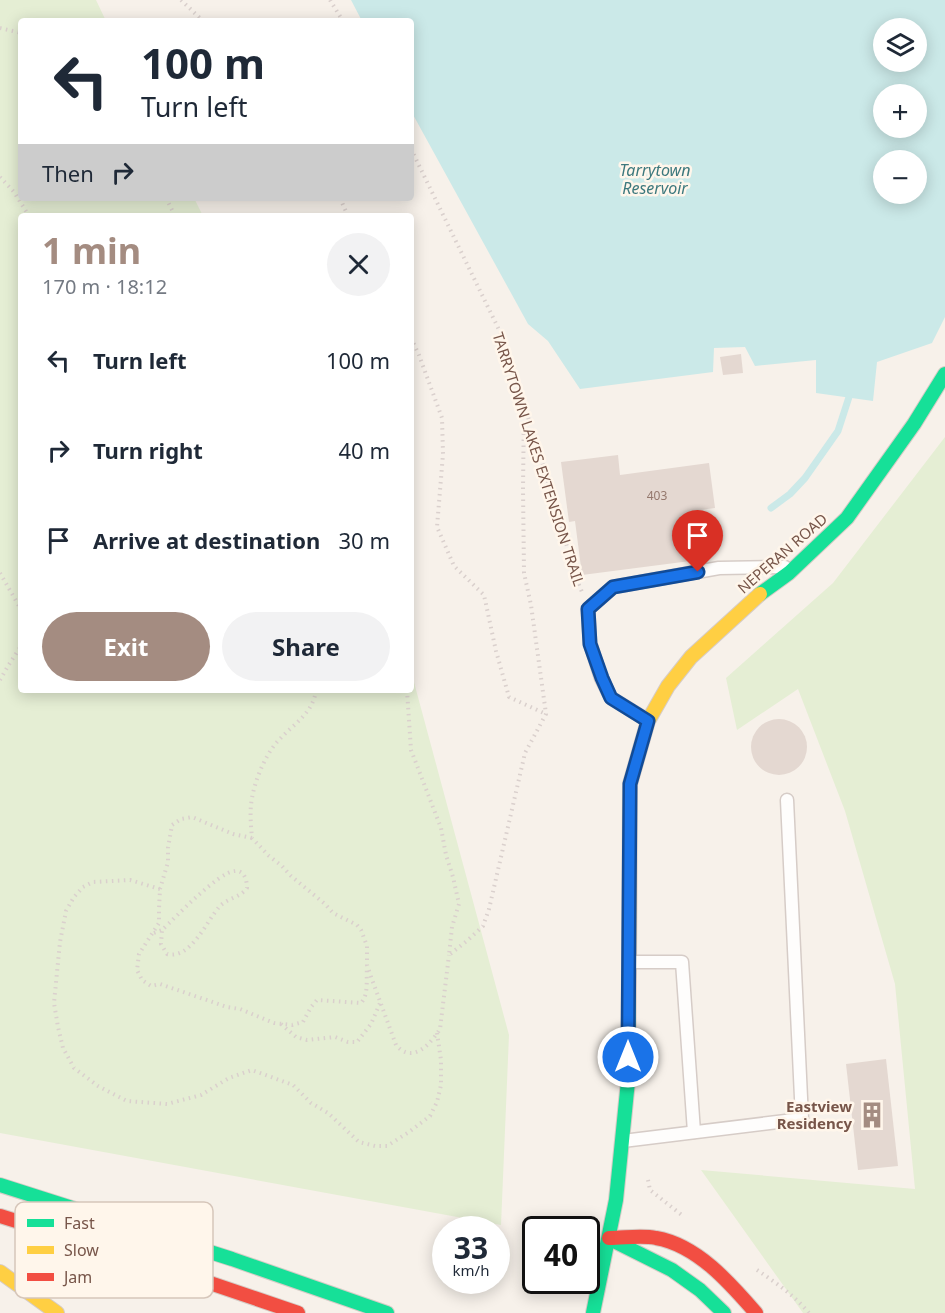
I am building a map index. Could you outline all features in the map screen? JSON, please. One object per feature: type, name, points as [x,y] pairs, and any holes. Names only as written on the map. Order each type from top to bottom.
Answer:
[{"type":"main road","name":"NEPERAN ROAD","points":[[593,1313],[616,1200],[628,1081],[630,784],[648,721],[668,686],[691,657],[756,597],[796,567],[848,518],[914,424],[945,374]]},
{"type":"main road","points":[[0,1185],[54,1202]]},
{"type":"main road","points":[[0,1216],[15,1221]]},
{"type":"main road","points":[[609,1238],[650,1237],[663,1239],[679,1246],[723,1278],[756,1313]]},
{"type":"main road","points":[[609,1238],[672,1270],[700,1290],[724,1313]]},
{"type":"main road","points":[[213,1252],[387,1313]]},
{"type":"main road","points":[[0,1272],[15,1283]]},
{"type":"main road","points":[[213,1284],[298,1313]]},
{"type":"main road","points":[[36,1298],[57,1313]]},
{"type":"lane","points":[[648,721],[611,698],[590,644],[588,609],[613,587],[719,568],[796,567]]},
{"type":"lane","points":[[622,1141],[802,1119],[787,800]]},
{"type":"lane","points":[[628,962],[682,962],[694,1132]]},
{"type":"path","points":[[181,0],[200,18]]},
{"type":"path","points":[[330,0],[341,18]]},
{"type":"path","points":[[0,28],[18,32]]},
{"type":"path","name":"TARRYTOWN LAKES EXTENSION TRAIL","points":[[414,154],[504,340],[558,513],[574,573],[588,609]]},
{"type":"path","points":[[0,177],[18,198]]},
{"type":"path","points":[[414,345],[442,418],[443,454],[437,527],[454,566],[484,595],[509,697],[546,714]]},
{"type":"path","points":[[449,955],[483,926],[489,909],[525,753],[546,714],[531,605],[524,573],[524,405]]},
{"type":"path","points":[[0,573],[18,604]]},
{"type":"path","points":[[0,680],[18,651]]},
{"type":"path","points":[[252,838],[251,806],[254,786],[263,764],[276,742],[304,717],[313,703],[315,693]]},
{"type":"path","points":[[367,965],[396,1045],[401,1051],[409,1054],[425,1047],[440,1029],[446,966],[452,927],[459,904],[441,828],[411,750],[407,693]]},
{"type":"path","points":[[154,934],[159,923],[160,889],[168,862],[172,825],[181,819],[192,817],[233,834],[252,838],[291,876],[325,904],[333,914],[357,925],[367,946],[364,999],[361,1003],[317,1000],[303,1022],[292,1025],[260,1018],[240,1009],[160,984],[151,986],[142,980],[137,970],[139,954],[147,940],[162,930],[201,893],[228,873],[240,872],[245,876],[247,888],[222,904],[202,933],[187,948],[176,954],[167,954],[161,944],[162,930]]},
{"type":"path","points":[[160,889],[130,880],[93,882],[83,887],[66,911],[60,942],[54,1003],[58,1027],[63,1048],[74,1068],[98,1086],[127,1101],[167,1104],[201,1095],[229,1078],[252,1070],[293,1085],[311,1103],[328,1113],[359,1142],[387,1146],[430,1116],[437,1102],[441,1085],[441,1059],[437,1034]]},
{"type":"path","points":[[281,1024],[296,1037],[307,1040],[335,1037],[348,1042],[357,1042],[371,1024],[380,1002]]},
{"type":"green space","points":[[0,0],[96,0],[105,18],[18,18],[18,201],[196,201],[202,213],[18,213],[18,693],[414,693],[414,682],[509,1035],[501,1216],[452,1216],[0,1133]]},
{"type":"green space","points":[[945,437],[945,1313],[803,1313],[701,1170],[915,1189],[895,984],[845,811],[798,689],[737,730],[726,678],[833,583]]},
{"type":"water","name":"Tarrytown Reservoir","points":[[351,0],[945,0],[945,317],[932,343],[877,362],[873,401],[816,393],[816,360],[755,366],[745,347],[714,348],[713,372],[580,389],[548,341],[528,324],[414,116],[414,18],[360,18]]},
{"type":"building","points":[[741,354],[743,373],[723,375],[720,357]]},
{"type":"building","points":[[618,455],[620,475],[709,463],[715,508],[692,511],[698,560],[582,575],[575,521],[569,522],[561,462]]},
{"type":"building","points":[[779,719],[790,721],[799,727],[805,736],[807,747],[805,758],[799,767],[790,773],[779,775],[768,773],[759,767],[753,758],[751,747],[753,736],[759,727],[768,721]]},
{"type":"building","name":"Eastview Residency","points":[[886,1059],[898,1166],[858,1170],[846,1064]]},
{"type":"waterway","points":[[771,508],[790,494],[805,478],[838,431],[849,397]]},
{"type":"traffic: fast","points":[[760,594],[789,573],[847,518],[914,424],[945,374]]},
{"type":"traffic: fast","points":[[593,1313],[616,1200],[628,1081],[629,972]]},
{"type":"traffic: fast","points":[[0,1185],[53,1202]]},
{"type":"traffic: fast","points":[[616,1242],[672,1270],[700,1290],[724,1313]]},
{"type":"traffic: fast","points":[[213,1253],[387,1313]]},
{"type":"traffic: slow","points":[[629,972],[630,784],[648,721],[668,686],[691,657],[760,594]]},
{"type":"traffic: slow","points":[[0,1272],[15,1283]]},
{"type":"traffic: slow","points":[[36,1298],[57,1313]]},
{"type":"traffic: jam","points":[[0,1216],[15,1221]]},
{"type":"traffic: jam","points":[[609,1238],[650,1237],[685,1248],[712,1267],[756,1313]]},
{"type":"traffic: jam","points":[[213,1284],[298,1313]]},
{"type":"place","name":"Eastview Residency","points":[[872,1115]]},
{"type":"route","points":[[628,1057],[630,784],[648,721],[611,698],[590,644],[588,609],[613,587],[698,572]]}]
